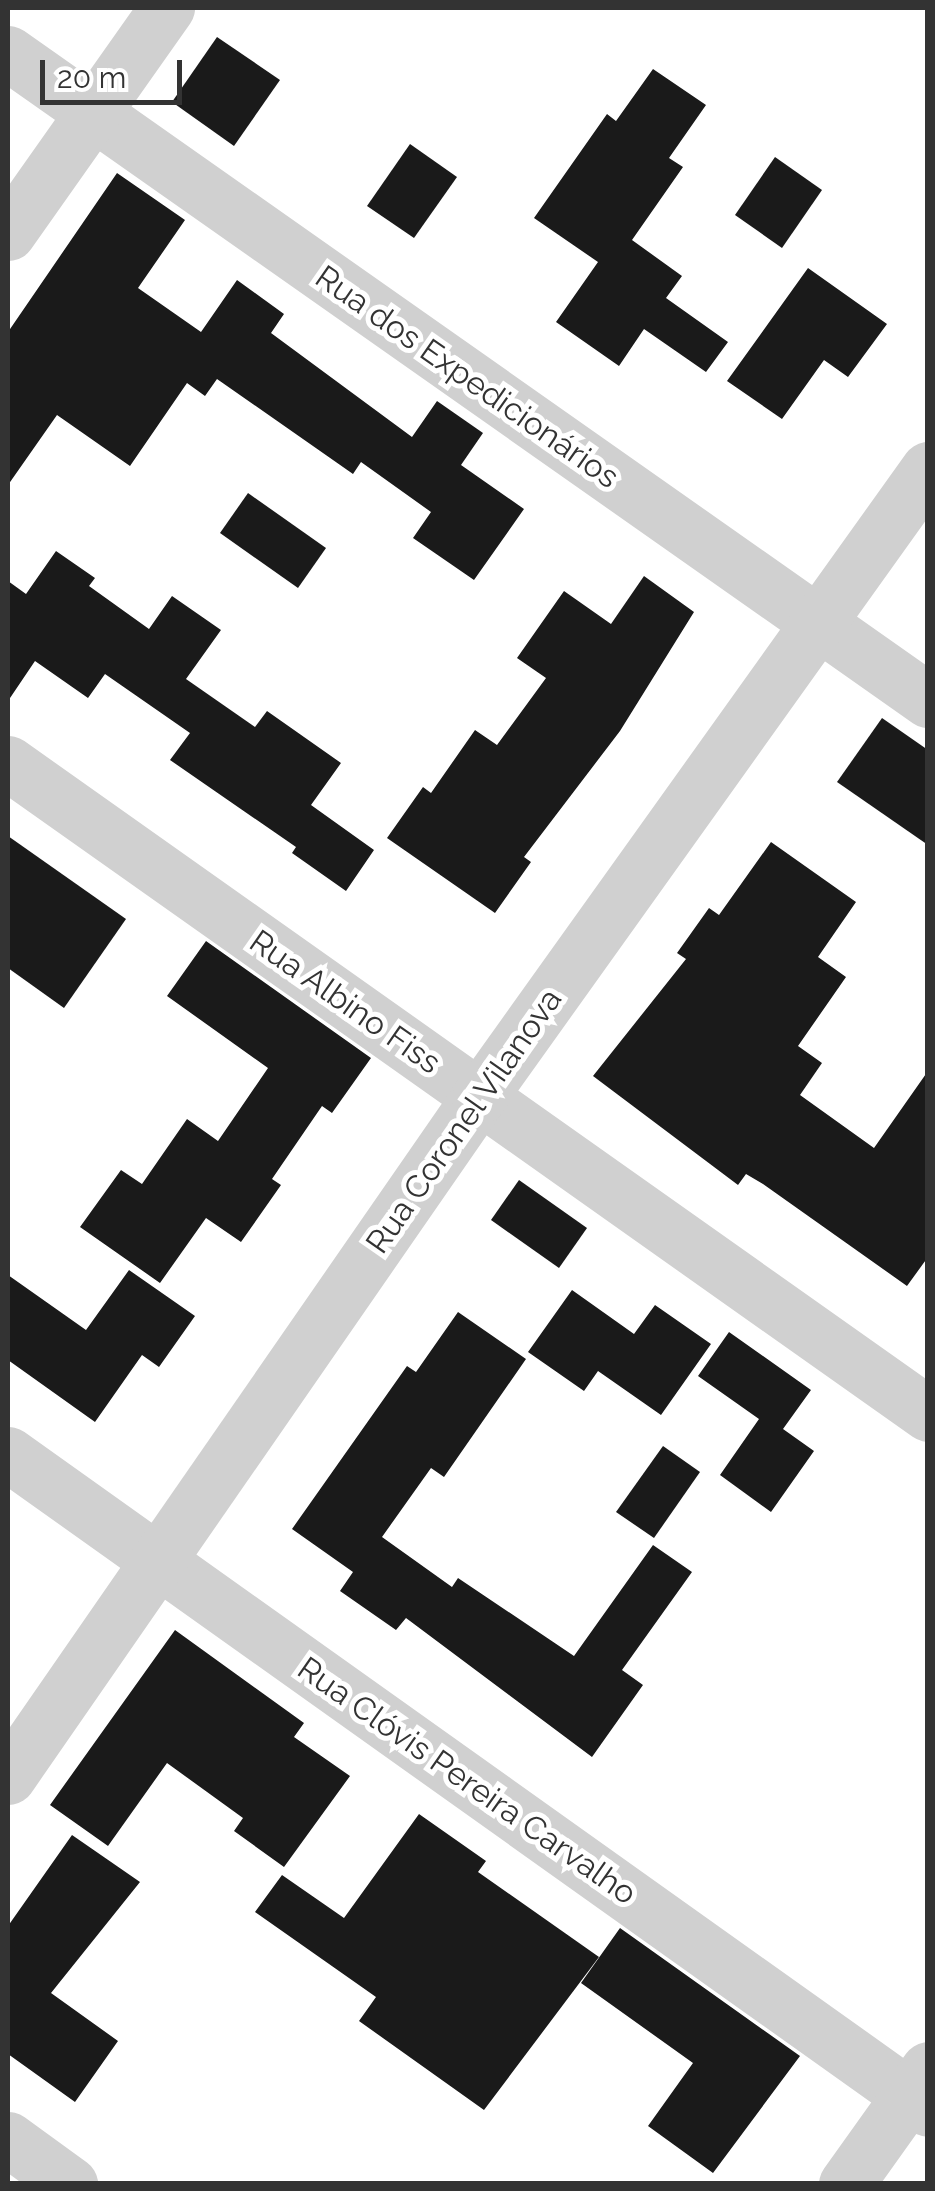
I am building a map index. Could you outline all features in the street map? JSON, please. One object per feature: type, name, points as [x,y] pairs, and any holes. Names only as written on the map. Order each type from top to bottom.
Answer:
[{"type":"street","points":[[8,233],[168,8]]},
{"type":"street","name":"Rua dos Expedicionários","points":[[8,53],[928,700]]},
{"type":"street","name":"Rua Coronel Vilanova","points":[[8,1778],[479,1096],[928,469]]},
{"type":"street","name":"Rua Albino Fiss","points":[[8,763],[928,1414]]},
{"type":"street","name":"Rua Clóvis Pereira Carvalho","points":[[8,1454],[921,2091]]},
{"type":"street","points":[[846,2184],[921,2091]]},
{"type":"street","points":[[8,2139],[70,2184]]},
{"type":"building","points":[[217,37],[280,80],[234,146],[172,102]]},
{"type":"building","points":[[653,69],[706,105],[669,158],[683,167],[632,240],[682,276],[666,298],[728,342],[706,372],[644,329],[619,366],[556,322],[598,262],[534,218],[607,114],[616,121]]},
{"type":"building","points":[[410,144],[457,177],[414,238],[367,206]]},
{"type":"building","points":[[775,157],[822,190],[782,248],[735,215]]},
{"type":"building","points":[[117,173],[185,220],[138,288],[201,332],[237,280],[284,314],[271,333],[412,437],[437,401],[483,433],[461,465],[524,509],[474,580],[413,538],[431,512],[361,462],[353,474],[217,379],[205,396],[187,383],[130,466],[57,415],[8,485],[8,332]]},
{"type":"building","points":[[808,268],[887,324],[848,377],[824,360],[782,419],[727,381]]},
{"type":"building","points":[[248,493],[326,548],[298,588],[220,533]]},
{"type":"building","points":[[56,551],[95,578],[89,586],[149,629],[172,596],[221,630],[186,679],[255,727],[267,711],[341,763],[311,805],[374,850],[346,891],[292,853],[296,847],[170,760],[190,733],[105,674],[88,698],[35,661],[8,701],[8,581],[26,594]]},
{"type":"building","points":[[644,576],[694,612],[620,731],[524,857],[531,862],[495,913],[387,838],[423,787],[431,793],[475,730],[497,745],[546,678],[517,658],[564,591],[611,624]]},
{"type":"building","points":[[882,718],[928,750],[928,845],[837,782]]},
{"type":"building","points":[[8,836],[126,919],[64,1008],[8,968]]},
{"type":"building","points":[[771,842],[856,902],[818,957],[846,977],[798,1046],[822,1063],[800,1095],[874,1148],[928,1071],[928,1257],[907,1286],[763,1184],[746,1174],[738,1185],[593,1076],[686,959],[677,953],[709,908],[719,915]]},
{"type":"building","points":[[206,941],[371,1058],[332,1113],[322,1106],[272,1179],[281,1185],[241,1242],[206,1218],[160,1283],[80,1227],[121,1170],[142,1184],[187,1119],[218,1141],[268,1068],[167,996]]},
{"type":"building","points":[[519,1180],[587,1228],[559,1268],[491,1220]]},
{"type":"building","points":[[129,1270],[195,1316],[159,1367],[142,1355],[95,1422],[8,1360],[8,1275],[86,1330]]},
{"type":"building","points":[[572,1290],[634,1334],[655,1305],[711,1344],[661,1415],[598,1371],[584,1391],[528,1352]]},
{"type":"building","points":[[458,1312],[526,1359],[444,1477],[431,1468],[382,1537],[452,1587],[458,1578],[574,1656],[653,1545],[692,1572],[622,1670],[643,1685],[592,1757],[406,1618],[396,1630],[340,1591],[353,1572],[292,1529],[407,1366],[416,1372]]},
{"type":"building","points":[[729,1332],[811,1390],[783,1429],[814,1451],[771,1512],[720,1475],[759,1419],[698,1376]]},
{"type":"building","points":[[663,1446],[700,1472],[654,1538],[616,1512]]},
{"type":"building","points":[[175,1630],[304,1723],[294,1737],[350,1776],[284,1867],[234,1831],[243,1818],[167,1763],[108,1846],[50,1805]]},
{"type":"building","points":[[419,1814],[486,1861],[478,1872],[599,1957],[484,2110],[359,2021],[376,1997],[255,1912],[282,1875],[344,1918]]},
{"type":"building","points":[[72,1835],[140,1882],[51,1993],[118,2041],[75,2102],[8,2054],[8,1926]]},
{"type":"building","points":[[620,1928],[800,2056],[713,2173],[648,2126],[693,2063],[581,1983]]}]
